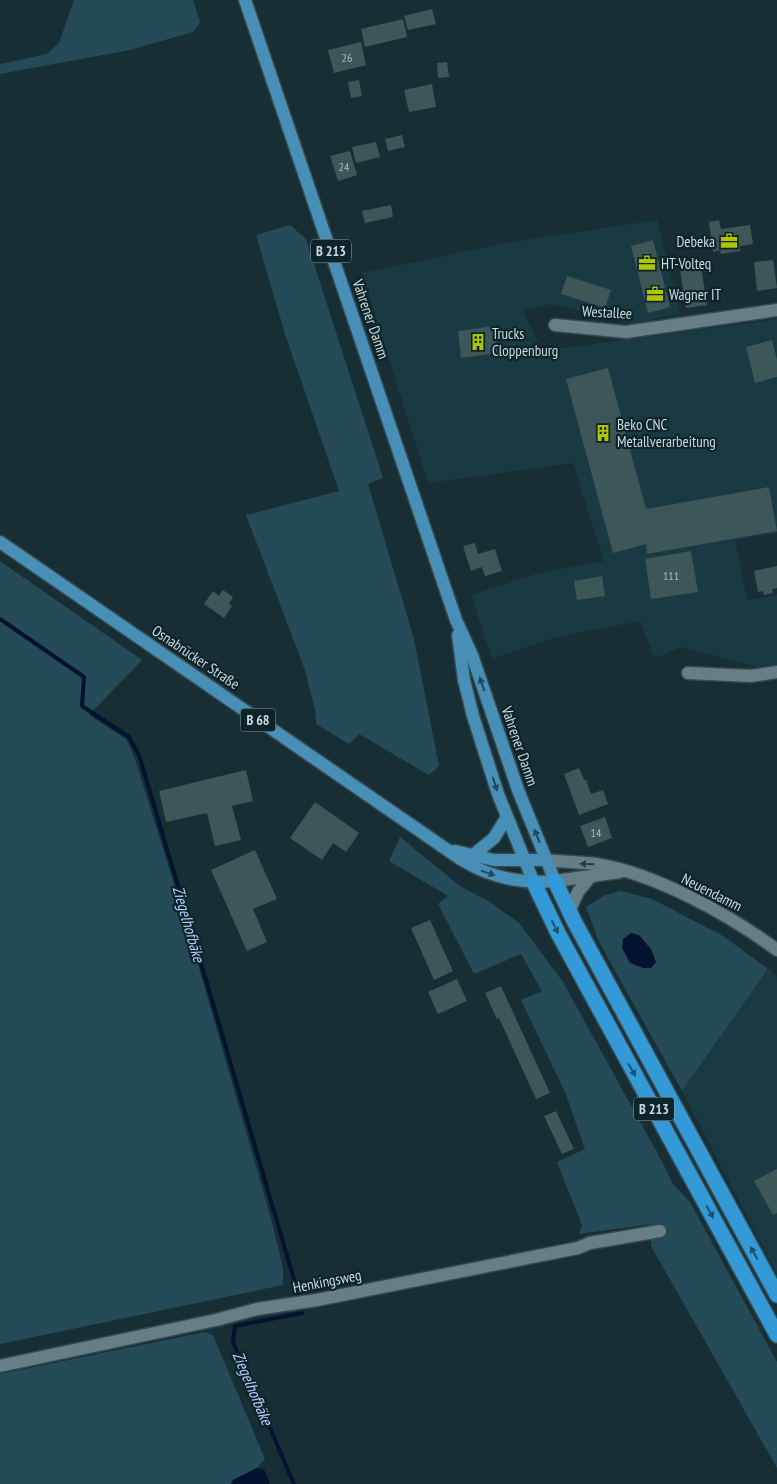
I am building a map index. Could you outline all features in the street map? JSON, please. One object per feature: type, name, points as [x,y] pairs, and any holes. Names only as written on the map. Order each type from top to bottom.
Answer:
[{"type":"highway","name":"B 213","points":[[555,882],[569,912],[777,1296]]},
{"type":"highway","name":"B 213","points":[[534,883],[558,933],[777,1335]]},
{"type":"main road","name":"Vahrener Damm","points":[[246,0],[456,620],[472,655],[518,790],[555,882]]},
{"type":"main road","name":"Osnabrücker Straße","points":[[0,542],[462,860],[487,874],[534,883],[555,882]]},
{"type":"main road","name":"Vahrener Damm","points":[[456,620],[464,680],[473,716],[507,817],[534,883]]},
{"type":"main road","points":[[472,856],[494,838],[507,817]]},
{"type":"main road","name":"Osnabrücker Straße","points":[[448,850],[494,860],[546,860]]},
{"type":"street","name":"Westallee","points":[[555,326],[626,332],[777,310]]},
{"type":"street","points":[[688,673],[751,676],[777,672]]},
{"type":"street","name":"Neuendamm","points":[[546,860],[595,864],[627,871],[672,889],[726,916],[777,950]]},
{"type":"street","points":[[555,882],[627,871]]},
{"type":"street","points":[[569,912],[578,892],[590,877]]},
{"type":"street","name":"Henkingsweg","points":[[0,1366],[216,1320],[257,1309],[317,1300],[578,1248],[590,1243],[660,1231]]},
{"type":"shaded area","points":[[74,0],[193,0],[200,22],[193,32],[130,50],[0,74],[0,64],[47,54],[59,43]]},
{"type":"shaded area","points":[[657,220],[680,313],[633,324],[552,304],[522,310],[543,351],[777,319],[777,533],[735,540],[747,600],[777,595],[777,664],[758,667],[681,647],[655,658],[640,621],[556,637],[492,659],[471,595],[539,573],[604,561],[573,463],[428,483],[362,273],[506,243]]},
{"type":"shaded area","points":[[290,225],[306,239],[383,478],[368,484],[414,639],[439,766],[429,775],[359,734],[349,744],[316,724],[315,710],[305,670],[246,515],[339,491],[285,334],[256,235]]},
{"type":"shaded area","points":[[0,561],[142,660],[89,715],[126,739],[135,759],[185,919],[272,1222],[283,1268],[283,1285],[0,1344]]},
{"type":"shaded area","points":[[400,837],[460,886],[490,902],[519,923],[563,982],[673,1184],[690,1202],[777,1362],[777,1468],[651,1246],[651,1224],[579,1234],[582,1225],[557,1162],[585,1149],[565,1092],[521,1000],[542,991],[521,954],[474,974],[438,904],[448,896],[389,861]]},
{"type":"shaded area","points":[[621,891],[652,899],[723,936],[768,969],[682,1091],[599,942],[586,907],[605,895]]},
{"type":"shaded area","points":[[631,933],[639,935],[651,949],[656,962],[651,968],[643,968],[630,963],[622,948],[623,939]]},
{"type":"shaded area","points":[[768,969],[777,977],[777,1274],[682,1091]]},
{"type":"shaded area","points":[[205,1332],[213,1335],[265,1459],[257,1468],[233,1480],[231,1484],[0,1484],[0,1374]]},
{"type":"shaded area","points":[[257,1468],[264,1469],[270,1484],[231,1484],[233,1480]]},
{"type":"building","points":[[432,9],[436,24],[408,30],[404,16]]},
{"type":"building","points":[[403,19],[407,37],[365,47],[361,29]]},
{"type":"building","points":[[361,42],[366,65],[334,73],[328,50]]},
{"type":"building","points":[[447,62],[449,77],[438,78],[437,63]]},
{"type":"building","points":[[359,80],[362,96],[351,98],[348,82]]},
{"type":"building","points":[[432,84],[436,107],[409,112],[404,90]]},
{"type":"building","points":[[402,135],[405,147],[388,151],[385,139]]},
{"type":"building","points":[[376,142],[380,157],[356,163],[352,147]]},
{"type":"building","points":[[350,151],[357,175],[338,181],[330,156]]},
{"type":"building","points":[[391,205],[393,217],[365,223],[362,211]]},
{"type":"building","points":[[719,220],[721,229],[750,225],[753,244],[740,246],[740,251],[721,254],[720,250],[713,252],[709,222]]},
{"type":"building","points":[[653,240],[670,307],[648,313],[631,246]]},
{"type":"building","points":[[700,260],[707,305],[686,308],[679,263]]},
{"type":"building","points":[[773,260],[777,288],[757,291],[754,262]]},
{"type":"building","points":[[567,276],[611,290],[605,308],[561,294]]},
{"type":"building","name":"Trucks Cloppenburg","points":[[494,326],[498,353],[461,358],[458,331]]},
{"type":"building","points":[[772,340],[777,360],[777,377],[755,383],[746,347]]},
{"type":"building","name":"Beko CNC Metallverarbeitung","points":[[608,368],[646,509],[769,487],[777,531],[647,554],[646,544],[613,553],[566,379]]},
{"type":"building","points":[[475,543],[478,554],[495,549],[502,571],[485,576],[482,567],[471,571],[463,546]]},
{"type":"building","points":[[691,551],[698,592],[651,599],[645,559]]},
{"type":"building","points":[[777,566],[777,588],[772,589],[773,593],[764,595],[763,591],[758,592],[754,571]]},
{"type":"building","points":[[602,576],[605,596],[577,600],[574,581]]},
{"type":"building","points":[[223,590],[233,597],[229,604],[232,606],[224,618],[204,604],[213,591],[219,596]]},
{"type":"building","points":[[579,768],[591,794],[603,790],[608,804],[579,815],[564,774]]},
{"type":"building","points":[[246,770],[253,801],[232,806],[241,840],[215,846],[207,813],[166,822],[159,791]]},
{"type":"building","points":[[315,802],[359,833],[346,852],[333,843],[322,860],[290,838]]},
{"type":"building","points":[[605,817],[612,838],[588,847],[580,826]]},
{"type":"building","points":[[255,850],[277,899],[253,909],[267,942],[247,951],[211,870]]},
{"type":"building","points":[[430,920],[453,971],[434,980],[411,928]]},
{"type":"building","points":[[457,979],[467,1001],[438,1014],[428,992]]},
{"type":"building","points":[[501,986],[550,1093],[536,1099],[499,1018],[497,1019],[485,993]]},
{"type":"building","points":[[556,1111],[574,1149],[562,1154],[544,1116]]},
{"type":"building","points":[[777,1169],[777,1213],[773,1215],[754,1181]]},
{"type":"waterway","name":"Ziegelhofbäke","points":[[0,619],[84,677],[82,706],[129,737],[139,755],[298,1293]]},
{"type":"waterway","name":"Ziegelhofbäke","points":[[294,1484],[233,1342],[235,1326],[302,1313]]},
{"type":"place","name":"Debeka","points":[[729,241]]},
{"type":"place","name":"HT-Volteq","points":[[647,263]]},
{"type":"place","name":"Wagner IT","points":[[655,294]]},
{"type":"place","name":"Trucks Cloppenburg","points":[[478,342]]},
{"type":"place","name":"Beko CNC Metallverarbeitung","points":[[603,433]]}]
